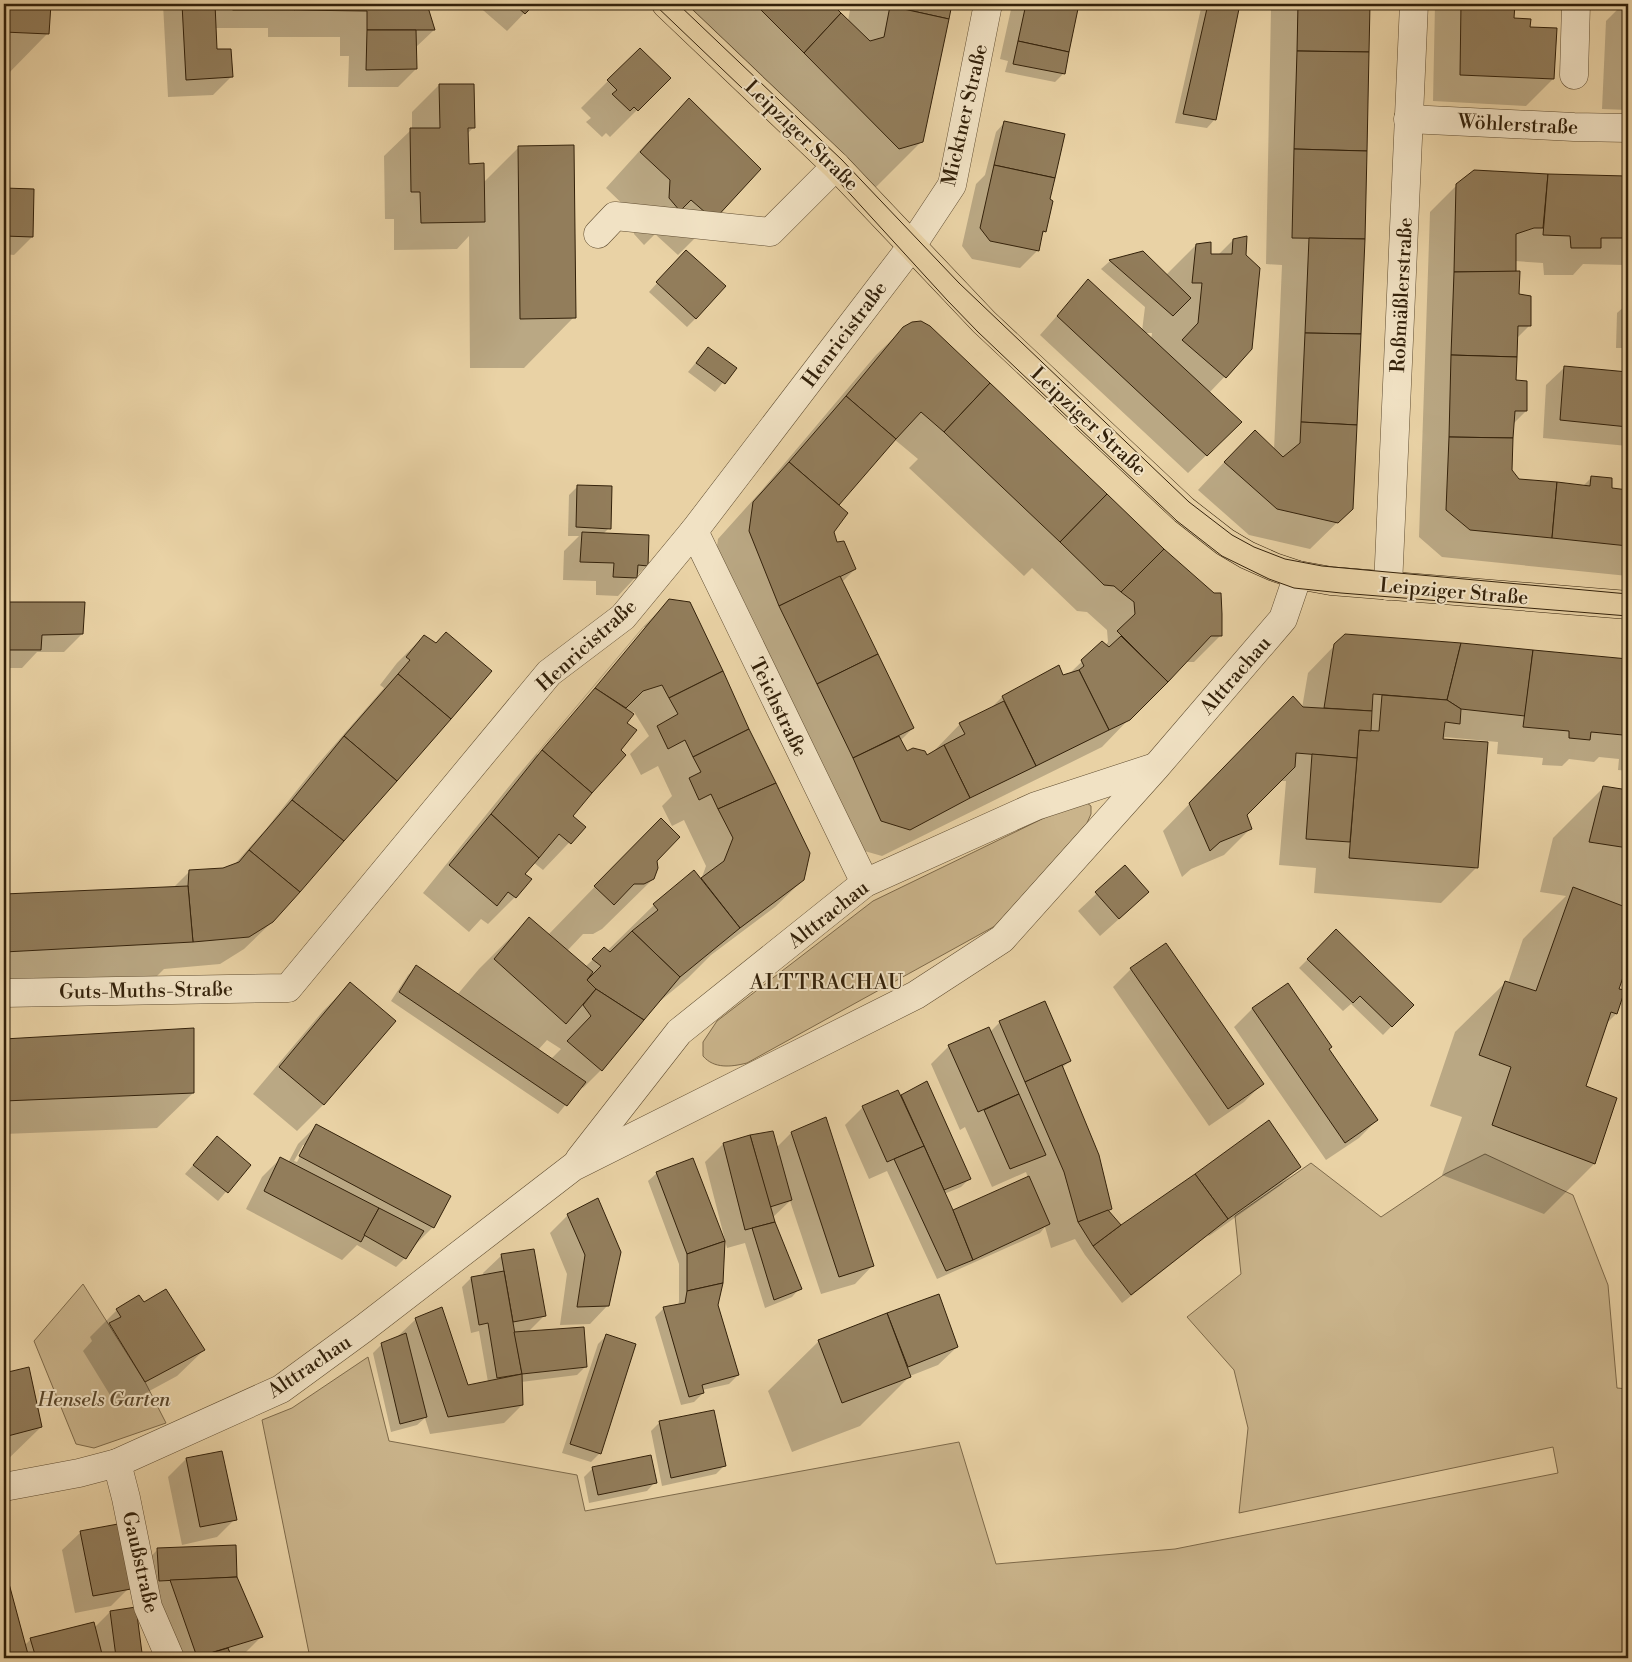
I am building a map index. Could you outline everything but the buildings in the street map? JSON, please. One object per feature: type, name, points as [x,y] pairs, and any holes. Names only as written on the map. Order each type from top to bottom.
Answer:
[{"type":"main road","name":"Leipziger Straße","points":[[666,4],[836,166],[984,322],[1184,510],[1225,542],[1274,568],[1298,575],[1388,586],[1628,606]]},
{"type":"street","name":"Micktner Straße","points":[[911,247],[952,185],[988,4]]},
{"type":"street","name":"Roßmäßlerstraße","points":[[1388,586],[1414,4]]},
{"type":"street","points":[[1574,74],[1576,4]]},
{"type":"street","name":"Wöhlerstraße","points":[[1408,119],[1628,128]]},
{"type":"street","points":[[598,234],[615,216],[770,232],[836,166]]},
{"type":"street","name":"Henricistraße","points":[[288,988],[549,674],[623,617],[694,530],[911,247]]},
{"type":"street","name":"Teichstraße","points":[[694,530],[865,883]]},
{"type":"street","name":"Alttrachau","points":[[4,1487],[79,1473],[117,1463],[281,1389],[363,1329],[573,1167],[916,995],[1002,939],[1156,766],[1283,618],[1298,575]]},
{"type":"street","name":"Alttrachau","points":[[573,1167],[679,1032],[865,883],[1036,806],[1156,766]]},
{"type":"street","name":"Guts-Muths-Straße","points":[[4,993],[288,988]]},
{"type":"street","name":"Gaußstraße","points":[[117,1463],[148,1607],[170,1658]]},
{"type":"green space","points":[[1075,803],[1087,803],[1091,806],[1091,814],[1087,823],[995,926],[747,1063],[723,1066],[712,1063],[703,1056],[703,1042],[717,1021],[873,901]]},
{"type":"green space","points":[[1485,1154],[1573,1195],[1608,1285],[1617,1388],[1628,1389],[1628,1658],[310,1658],[262,1420],[292,1408],[368,1357],[389,1441],[577,1475],[585,1511],[959,1442],[996,1564],[1175,1549],[1558,1473],[1553,1447],[1239,1513],[1248,1428],[1234,1370],[1187,1317],[1241,1274],[1235,1216],[1311,1163],[1381,1217],[1445,1174]]},
{"type":"green space","name":"Hensels Garten","points":[[83,1284],[145,1382],[166,1423],[94,1448],[76,1444],[34,1341]]},
{"type":"tram line","points":[[654,4],[830,172],[978,332],[1177,521],[1222,556],[1269,579],[1294,588],[1628,616]]},
{"type":"tram line","points":[[678,4],[842,160],[959,283],[1189,502],[1232,535],[1254,547],[1285,559],[1322,566],[1628,594]]},
{"type":"district","name":"ALTTRACHAU","points":[[827,982]]}]
